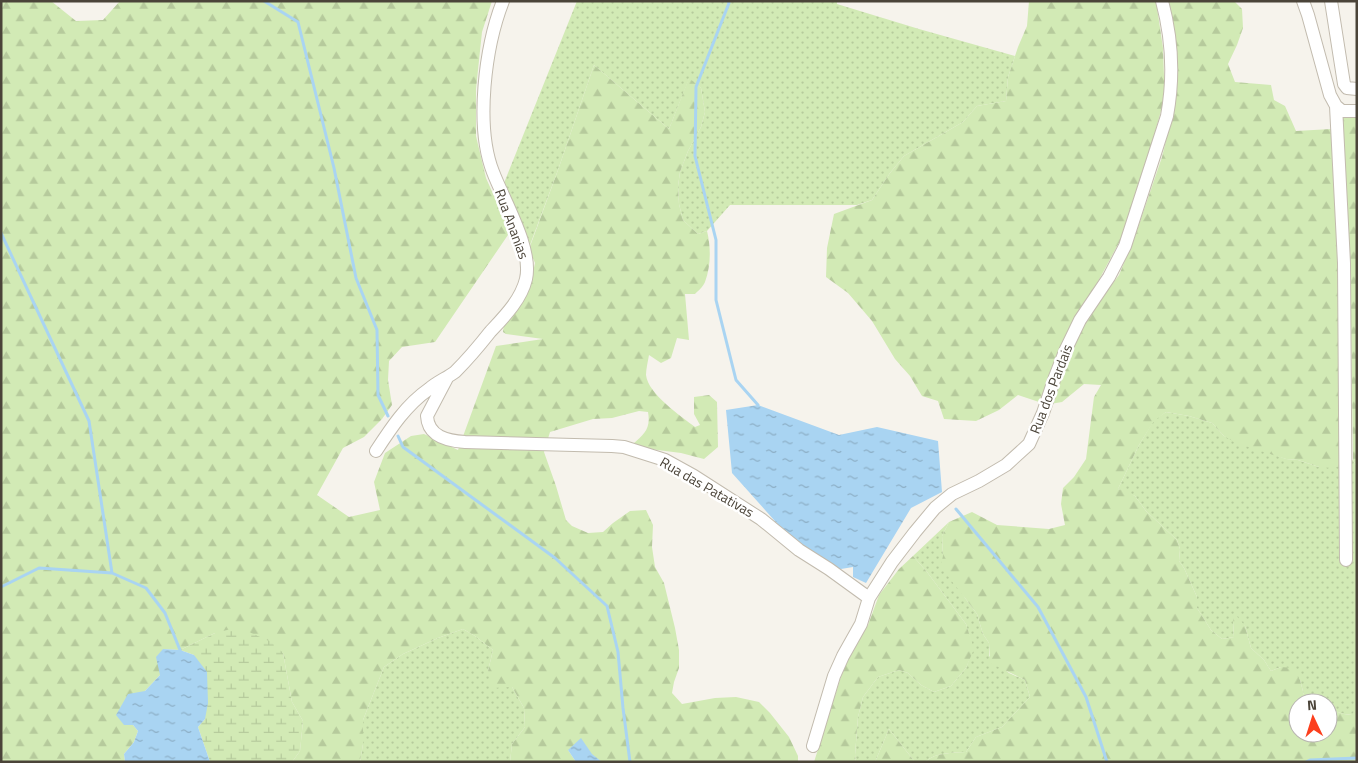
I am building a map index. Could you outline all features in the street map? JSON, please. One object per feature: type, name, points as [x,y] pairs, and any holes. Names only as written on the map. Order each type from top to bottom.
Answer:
[{"type":"street","name":"Rua Ananias","points":[[376,452],[390,430],[408,408],[431,387],[447,378],[464,363],[506,315],[526,278],[527,268],[523,246],[492,172],[486,143],[484,105],[487,68],[503,1]]},
{"type":"street","name":"Rua dos Pardais","points":[[813,746],[834,676],[861,624],[869,598],[892,562],[935,508],[952,494],[1006,465],[1029,444],[1043,413],[1066,349],[1080,320],[1109,277],[1125,246],[1167,116],[1170,98],[1170,53],[1162,1]]},
{"type":"street","points":[[1303,1],[1330,95],[1336,106],[1342,111],[1357,111]]},
{"type":"street","points":[[1332,1],[1344,84],[1347,88],[1357,89]]},
{"type":"street","points":[[1336,106],[1344,263],[1346,560]]},
{"type":"street","name":"Rua das Patativas","points":[[447,378],[428,416],[430,427],[440,437],[450,441],[465,442],[624,447],[665,460],[694,476],[761,519],[799,550],[869,598]]},
{"type":"green space","points":[[1,1],[51,1],[76,21],[103,20],[120,1],[492,1],[482,32],[476,89],[476,136],[486,178],[510,232],[435,342],[402,347],[389,361],[388,380],[392,405],[382,419],[364,437],[343,448],[317,495],[349,517],[380,510],[374,482],[385,453],[411,436],[424,434],[458,450],[496,346],[543,339],[506,334],[503,332],[504,324],[531,281],[535,263],[529,249],[594,65],[669,129],[689,78],[701,88],[705,112],[701,127],[688,151],[680,172],[678,186],[679,204],[683,220],[698,234],[707,231],[710,250],[708,270],[703,286],[695,294],[685,294],[689,340],[677,338],[671,358],[661,363],[649,355],[646,375],[648,382],[659,397],[695,427],[700,425],[694,414],[694,397],[709,395],[717,402],[718,447],[704,459],[681,453],[642,448],[633,444],[643,434],[649,418],[648,412],[639,411],[612,418],[593,419],[550,432],[544,452],[566,520],[572,526],[588,533],[603,532],[630,511],[646,510],[653,525],[652,547],[655,567],[664,583],[679,650],[679,668],[672,693],[682,704],[715,698],[736,697],[759,702],[789,737],[798,756],[798,762],[602,762],[592,755],[568,750],[576,762],[510,762],[512,744],[525,727],[524,708],[512,687],[492,688],[488,671],[493,650],[463,629],[403,654],[384,667],[363,720],[363,744],[360,762],[292,762],[300,751],[303,721],[292,702],[283,653],[215,633],[180,650],[163,649],[160,675],[145,691],[133,725],[138,731],[134,742],[124,754],[125,762],[1,762]]},
{"type":"green space","points":[[577,1],[837,1],[837,4],[1015,56],[1008,77],[1006,101],[977,106],[963,122],[904,156],[872,200],[857,205],[730,205],[707,231],[698,234],[683,220],[679,204],[678,186],[680,172],[688,151],[701,127],[705,112],[701,88],[689,79],[669,129],[594,65],[530,245],[504,183]]},
{"type":"green space","points":[[1029,1],[1156,1],[1163,48],[1164,100],[1122,237],[1063,345],[1039,402],[1018,395],[999,410],[976,421],[944,419],[938,401],[922,396],[910,376],[895,359],[872,321],[848,293],[826,277],[827,248],[834,214],[872,200],[904,156],[963,122],[977,106],[1006,101],[1008,77],[1027,26]]},
{"type":"green space","points":[[1166,1],[1234,1],[1242,9],[1243,28],[1228,64],[1235,82],[1271,85],[1274,100],[1285,106],[1296,131],[1331,129],[1335,162],[1340,309],[1340,466],[1332,468],[1319,467],[1298,460],[1286,459],[1236,443],[1224,436],[1212,423],[1166,412],[1154,421],[1139,445],[1118,489],[1135,496],[1146,511],[1177,540],[1180,549],[1179,561],[1197,597],[1197,608],[1211,630],[1222,639],[1234,637],[1234,613],[1245,626],[1251,648],[1264,660],[1271,671],[1281,667],[1292,668],[1300,680],[1303,693],[1288,693],[1288,743],[1338,743],[1338,712],[1351,715],[1357,709],[1357,762],[925,762],[934,756],[966,752],[976,737],[1002,727],[1030,697],[1025,680],[990,663],[989,643],[983,634],[977,614],[941,564],[943,556],[942,536],[949,522],[972,512],[997,525],[1049,529],[1065,525],[1061,504],[1063,488],[1074,477],[1086,459],[1094,397],[1101,385],[1084,384],[1062,402],[1050,404],[1081,326],[1119,275],[1134,239],[1162,157],[1176,100],[1177,73]]},
{"type":"green space","points":[[1341,117],[1357,117],[1357,467],[1353,460],[1350,257]]},
{"type":"green space","points":[[1166,412],[1189,416],[1212,423],[1224,436],[1286,459],[1298,460],[1319,467],[1340,466],[1353,460],[1357,467],[1357,709],[1352,715],[1338,712],[1338,693],[1303,693],[1300,680],[1281,667],[1271,671],[1264,660],[1251,648],[1245,626],[1233,622],[1234,637],[1222,639],[1211,630],[1197,608],[1197,597],[1179,561],[1180,549],[1177,540],[1146,511],[1135,496],[1118,489],[1139,445],[1154,420]]},
{"type":"green space","points":[[949,522],[942,536],[943,556],[965,598],[977,614],[983,634],[989,643],[989,656],[1009,673],[1025,680],[1030,697],[1002,727],[976,737],[966,752],[944,754],[934,756],[925,762],[915,762],[889,729],[875,762],[856,762],[858,717],[863,697],[878,677],[899,670],[908,673],[921,685],[934,692],[951,686],[966,668],[973,649],[966,624],[913,556]]},
{"type":"green space","points":[[913,556],[966,624],[974,649],[966,668],[951,686],[934,692],[921,685],[908,673],[899,670],[878,677],[863,697],[858,717],[856,762],[814,762],[844,667],[868,625],[879,595],[899,569]]},
{"type":"green space","points":[[231,629],[247,631],[271,642],[283,653],[292,702],[303,721],[300,751],[292,762],[210,762],[198,727],[205,719],[194,655],[180,650],[215,633]]},
{"type":"green space","points":[[463,629],[493,650],[488,671],[512,687],[524,708],[525,727],[512,744],[510,762],[360,762],[363,744],[363,720],[384,667],[403,654]]},
{"type":"green space","points":[[889,729],[915,762],[875,762]]},
{"type":"water","points":[[758,405],[839,435],[877,427],[938,441],[942,492],[911,508],[866,583],[853,577],[853,567],[835,570],[799,548],[732,473],[726,410]]},
{"type":"water","points":[[163,649],[180,650],[194,655],[207,672],[208,703],[205,719],[198,727],[210,762],[125,762],[124,754],[134,742],[138,731],[133,725],[124,725],[116,715],[128,694],[145,691],[160,675],[156,657]]},
{"type":"water","points":[[581,738],[592,754],[602,762],[576,762],[568,750]]},
{"type":"waterway","points":[[264,1],[298,22],[334,168],[356,278],[377,330],[378,395],[388,416]]},
{"type":"waterway","points":[[728,1],[729,3],[696,87],[695,156],[716,240],[716,300],[736,380],[758,405]]},
{"type":"waterway","points":[[1,233],[89,421],[112,573]]},
{"type":"waterway","points":[[398,436],[403,447],[555,558],[607,606],[618,652],[630,762]]},
{"type":"waterway","points":[[956,509],[1038,607],[1086,697],[1107,762]]},
{"type":"waterway","points":[[1,587],[39,568],[112,573],[146,588],[165,613],[180,653]]},
{"type":"waterway","points":[[1306,762],[1310,760],[1357,758]]}]
